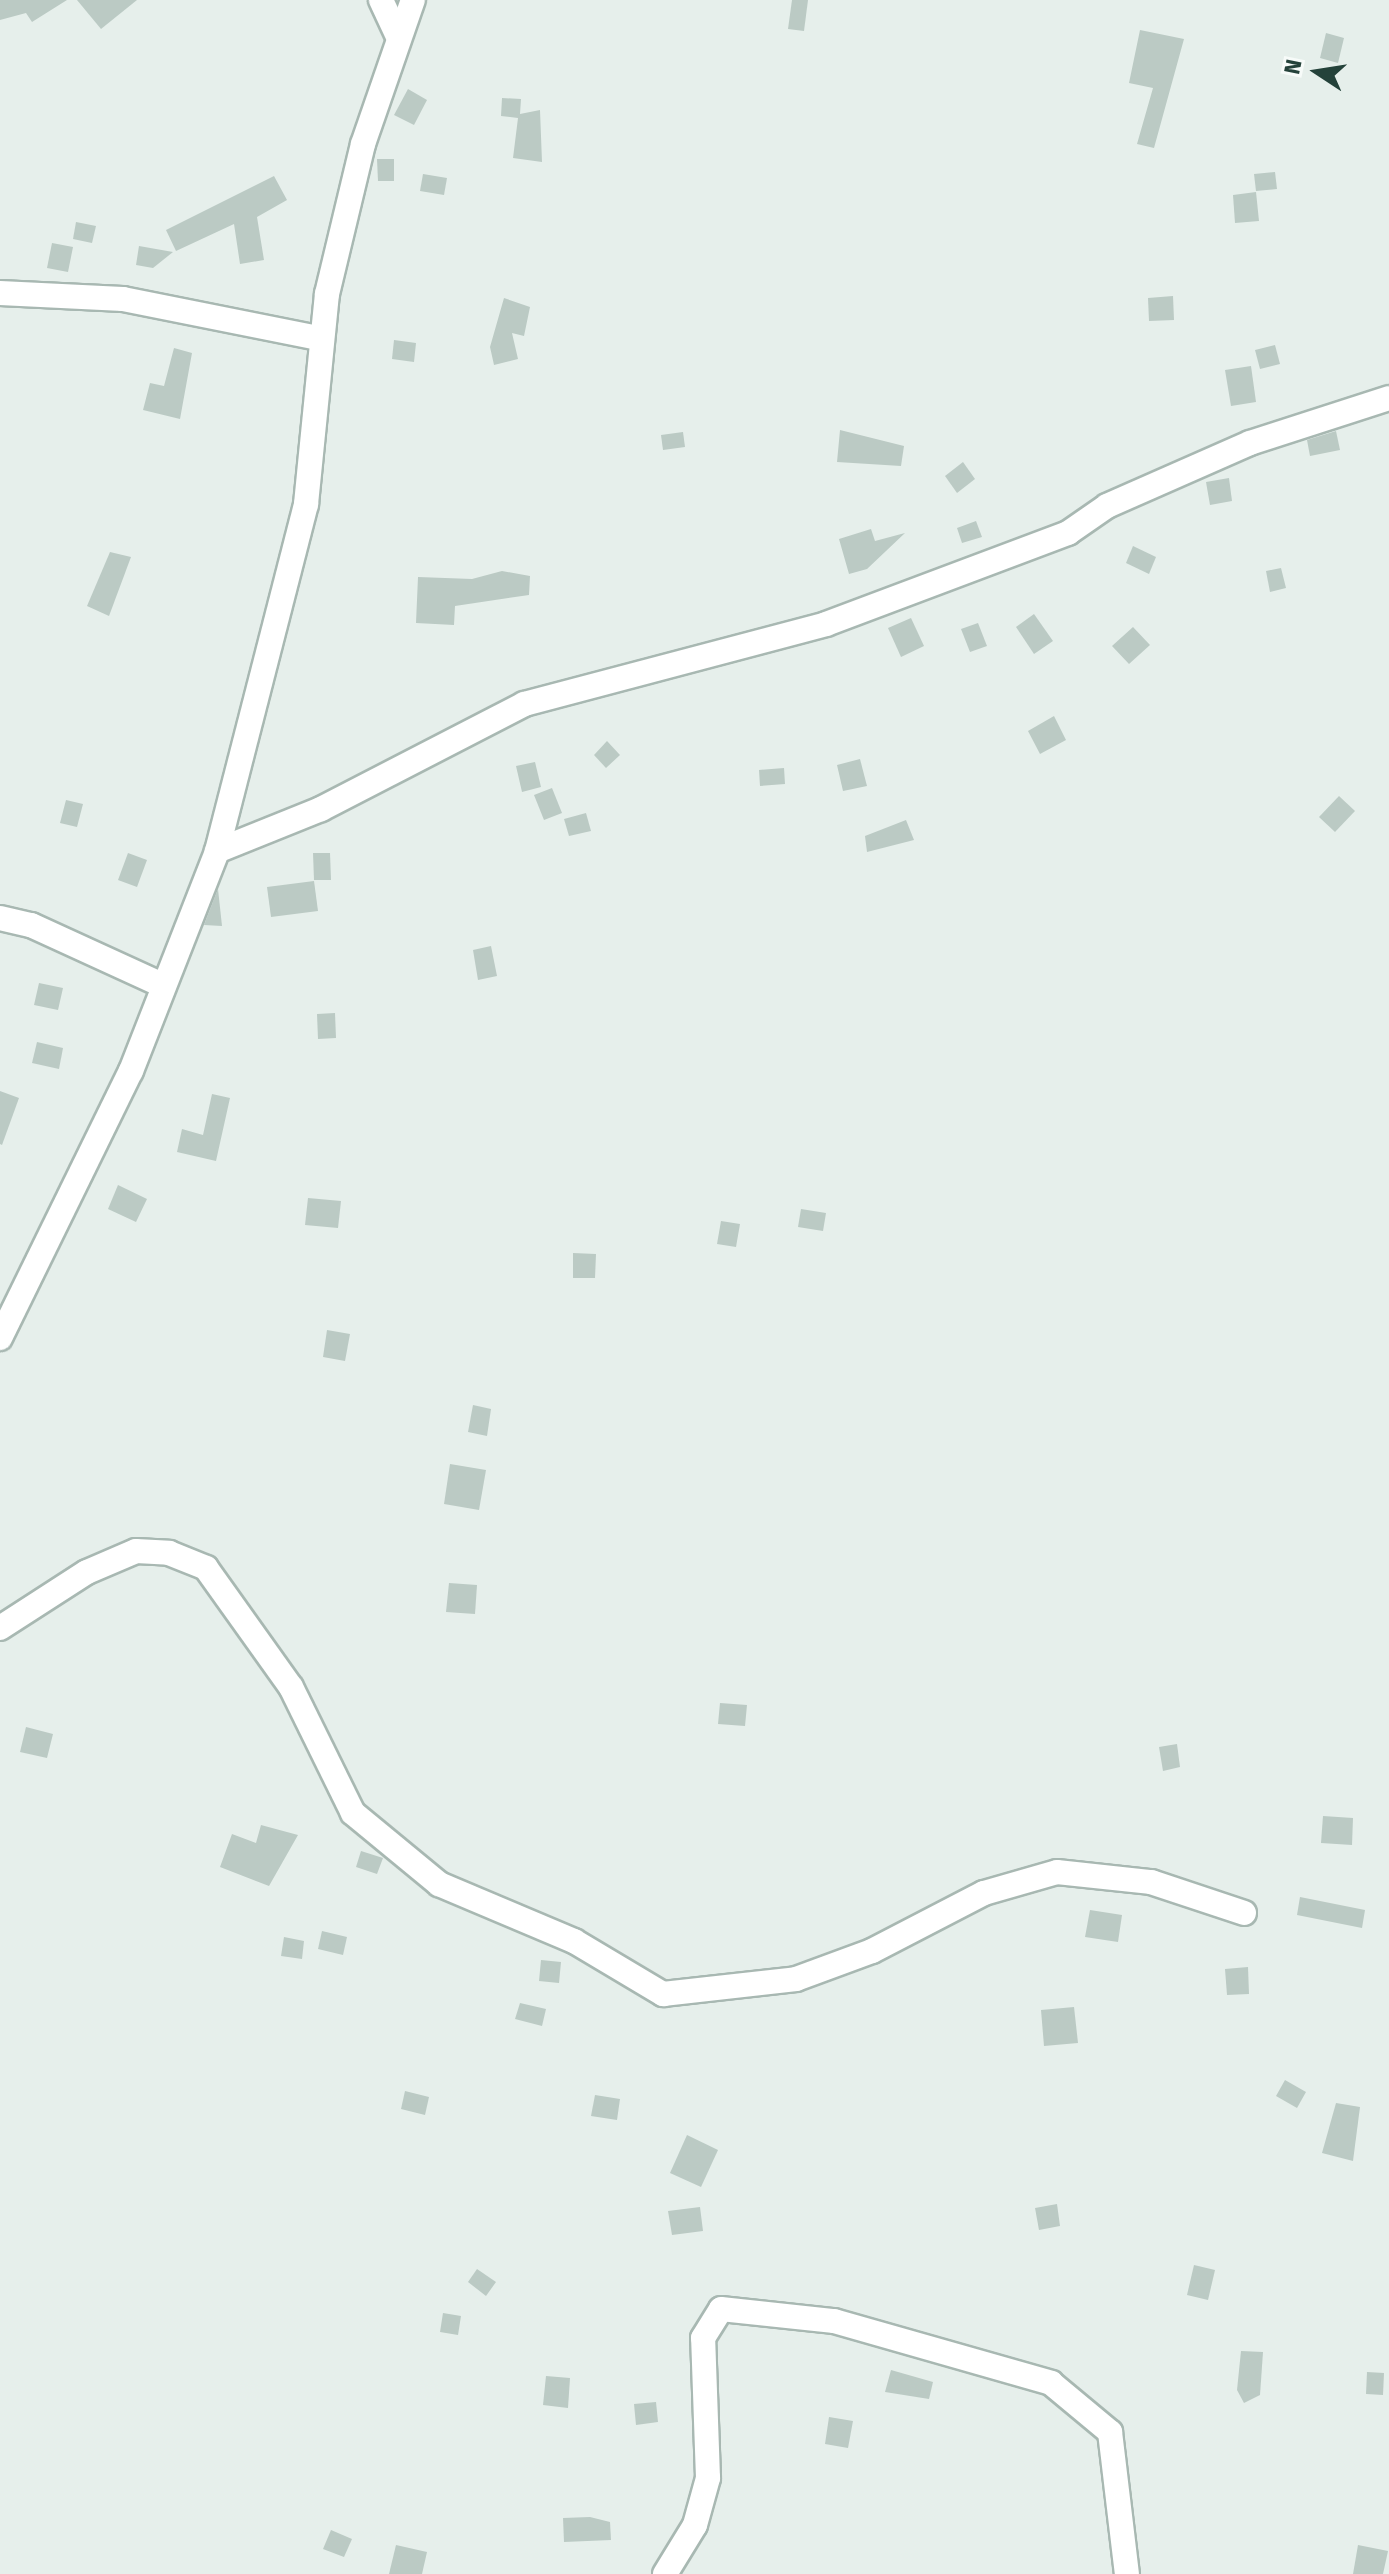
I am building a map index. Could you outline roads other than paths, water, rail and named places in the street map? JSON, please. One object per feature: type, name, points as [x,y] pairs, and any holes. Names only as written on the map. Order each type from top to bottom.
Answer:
[{"type":"street","points":[[381,0],[397,34]]},
{"type":"street","points":[[0,1338],[131,1071],[217,851],[306,504],[318,338],[397,34],[413,0]]},
{"type":"street","points":[[0,293],[123,299],[318,338]]},
{"type":"street","points":[[217,851],[321,809],[524,704],[826,624],[1068,533],[1107,506],[1250,443],[1389,398]]},
{"type":"street","points":[[0,918],[31,925],[164,986]]},
{"type":"street","points":[[0,1628],[87,1572],[136,1551],[169,1553],[206,1568],[291,1687],[353,1813],[439,1884],[574,1941],[663,1994],[796,1979],[872,1951],[984,1893],[1057,1872],[1151,1882],[1244,1913]]},
{"type":"street","points":[[665,2574],[695,2525],[708,2478],[703,2338],[721,2309],[834,2321],[1051,2383],[1110,2432],[1127,2574]]}]
